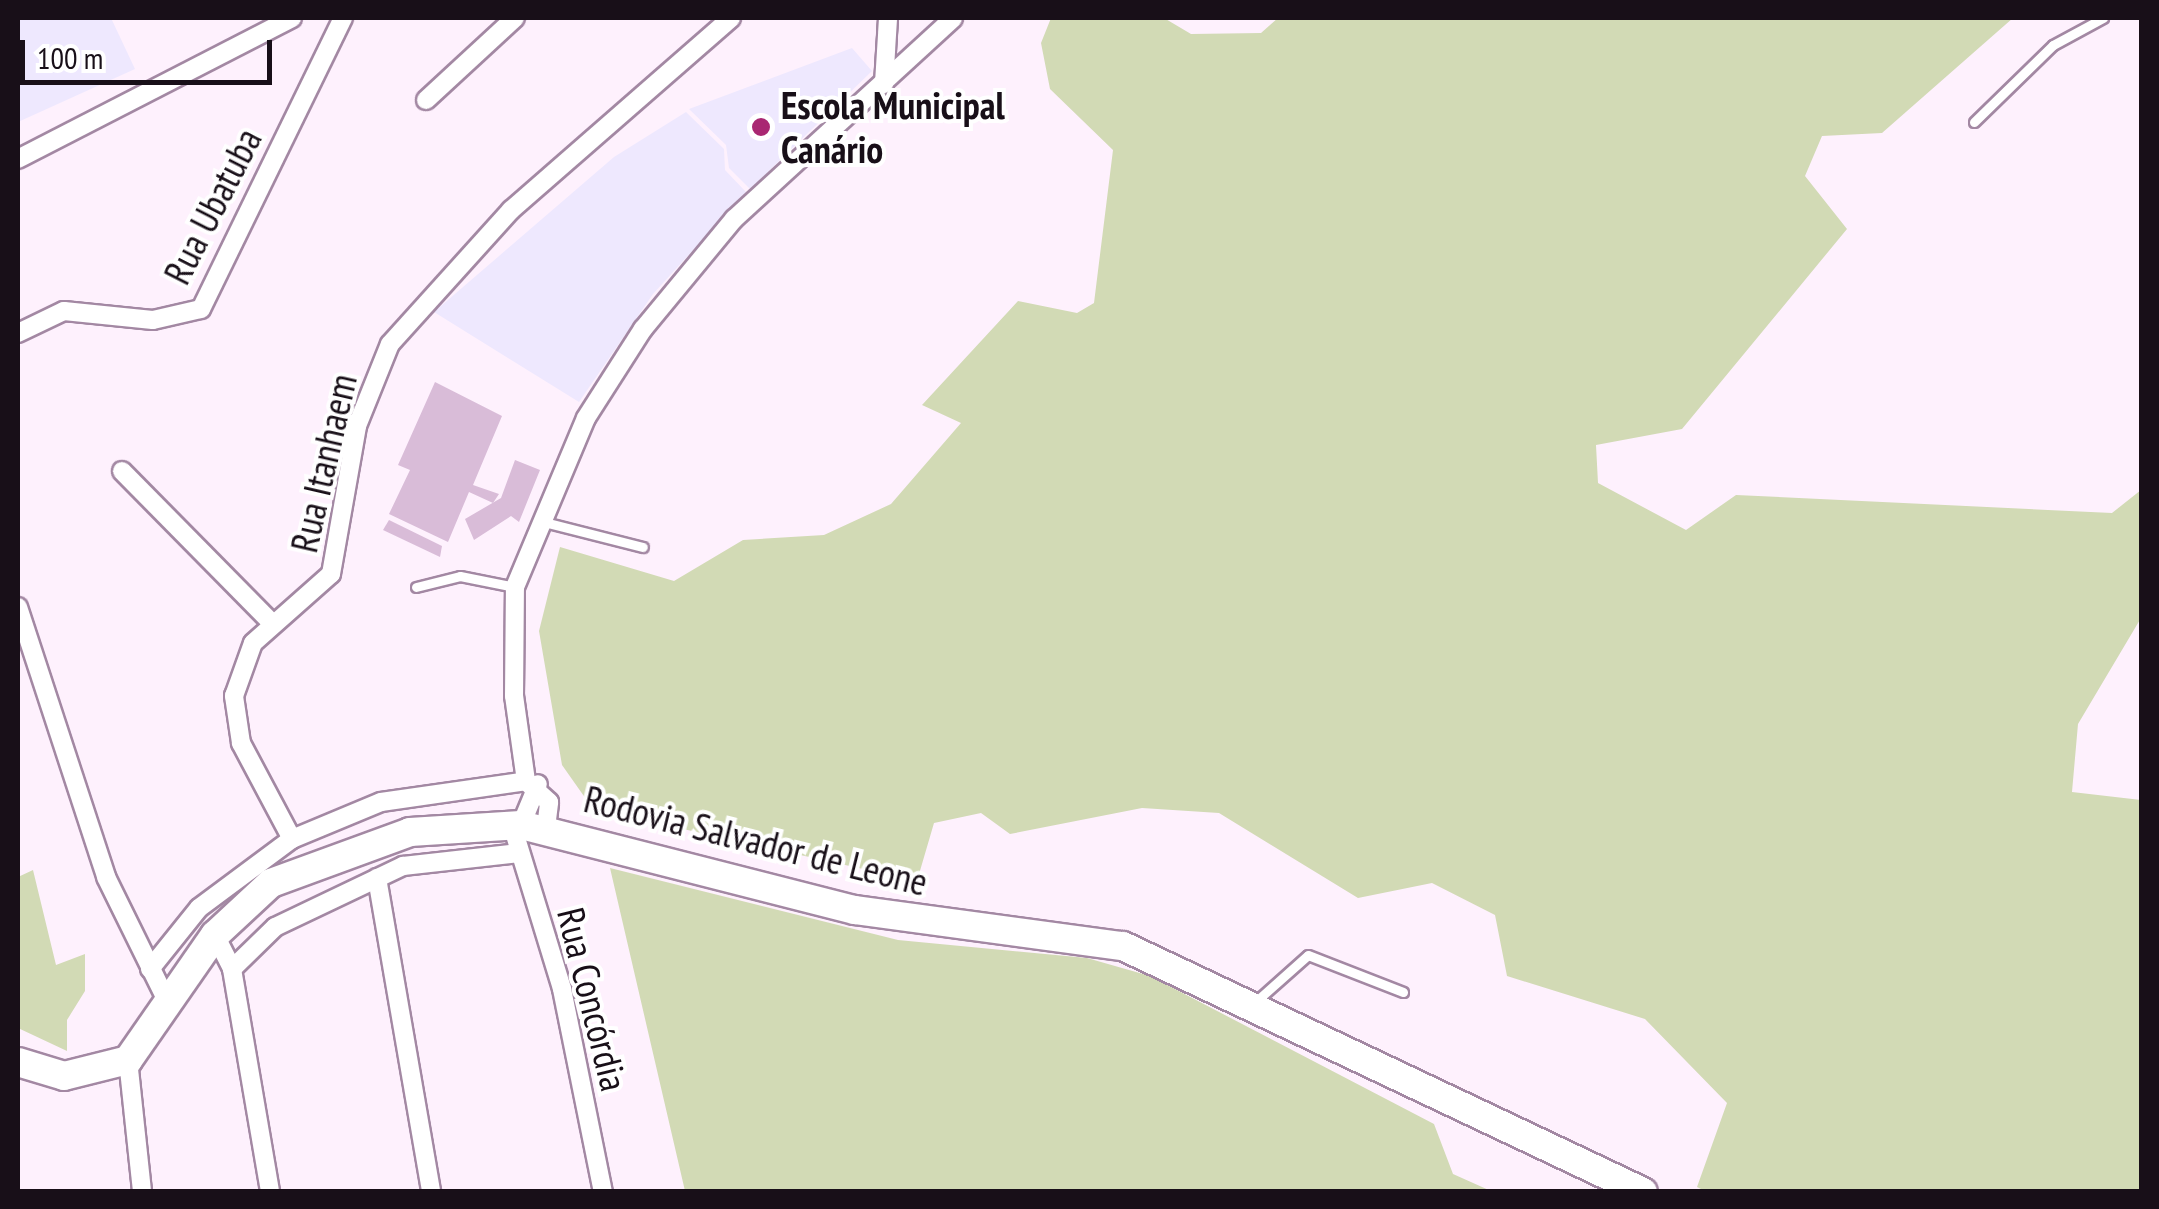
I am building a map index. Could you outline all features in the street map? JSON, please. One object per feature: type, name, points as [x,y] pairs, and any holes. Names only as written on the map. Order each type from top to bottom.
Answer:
[{"type":"main road","name":"Rodovia Salvador de Leone","points":[[128,1060],[170,1007],[215,934],[271,883],[368,843],[525,833],[855,910],[1100,940],[1252,1005],[1643,1192]]},
{"type":"main road","points":[[18,1062],[64,1076],[128,1060]]},
{"type":"street","points":[[18,159],[292,18]]},
{"type":"street","name":"Rua Ubatuba","points":[[18,333],[64,311],[154,320],[201,309],[343,18]]},
{"type":"street","points":[[426,100],[515,18]]},
{"type":"street","name":"Rua Itanhaem","points":[[292,839],[234,718],[239,672],[271,622],[313,599],[331,574],[357,426],[402,324],[511,210],[732,18]]},
{"type":"street","points":[[884,84],[888,18]]},
{"type":"street","name":"Rua Concórdia","points":[[603,1192],[525,833],[549,802],[532,782],[514,696],[516,587],[539,521],[595,403],[678,281],[789,166],[953,18]]},
{"type":"street","points":[[122,471],[271,622]]},
{"type":"street","points":[[18,607],[106,876],[170,1007]]},
{"type":"street","points":[[150,968],[200,908],[292,839],[381,802],[532,782]]},
{"type":"street","points":[[232,970],[275,927],[378,878],[433,858],[525,833]]},
{"type":"street","points":[[378,878],[431,1192]]},
{"type":"street","points":[[215,934],[232,970],[270,1192]]},
{"type":"street","points":[[128,1060],[142,1192]]},
{"type":"lane","points":[[1974,122],[2053,44],[2103,18]]},
{"type":"lane","points":[[539,521],[644,547]]},
{"type":"lane","points":[[416,587],[460,576],[516,587]]},
{"type":"lane","points":[[1252,1005],[1308,955],[1402,992]]},
{"type":"shaded area","points":[[18,18],[111,18],[135,69],[18,122]]},
{"type":"shaded area","name":"Escola Municipal Canário","points":[[852,48],[872,71],[750,189],[729,168],[726,145],[689,109]]},
{"type":"shaded area","points":[[686,112],[724,149],[725,170],[746,192],[653,294],[579,402],[434,312],[614,157]]},
{"type":"green space","points":[[1051,18],[1164,18],[1191,34],[1261,33],[1278,18],[2013,18],[1882,133],[1822,136],[1805,176],[1847,229],[1682,429],[1596,445],[1598,483],[1686,530],[1736,495],[2112,513],[2141,490],[2141,618],[2078,724],[2072,792],[2141,800],[2141,1191],[1705,1191],[1697,1187],[1727,1103],[1645,1019],[1507,976],[1495,915],[1432,883],[1358,898],[1219,813],[1142,808],[1010,834],[981,813],[934,823],[917,881],[593,809],[562,765],[539,631],[560,547],[674,581],[743,540],[824,535],[891,504],[961,423],[922,405],[1018,301],[1077,313],[1094,303],[1113,150],[1050,89],[1041,43]]},
{"type":"green space","points":[[610,868],[898,940],[1087,958],[1150,976],[1434,1124],[1453,1174],[1491,1191],[685,1191]]},
{"type":"green space","points":[[33,870],[56,965],[85,954],[85,991],[67,1020],[67,1051],[18,1028],[18,877]]},
{"type":"building","points":[[435,382],[502,416],[473,485],[499,494],[493,503],[469,492],[448,542],[389,514],[410,470],[398,465]]},
{"type":"building","points":[[515,460],[540,470],[519,522],[511,516],[474,540],[465,519],[501,498]]},
{"type":"building","points":[[389,520],[442,546],[440,557],[383,530]]},
{"type":"place","name":"Escola Municipal Canário","points":[[761,127]]}]
